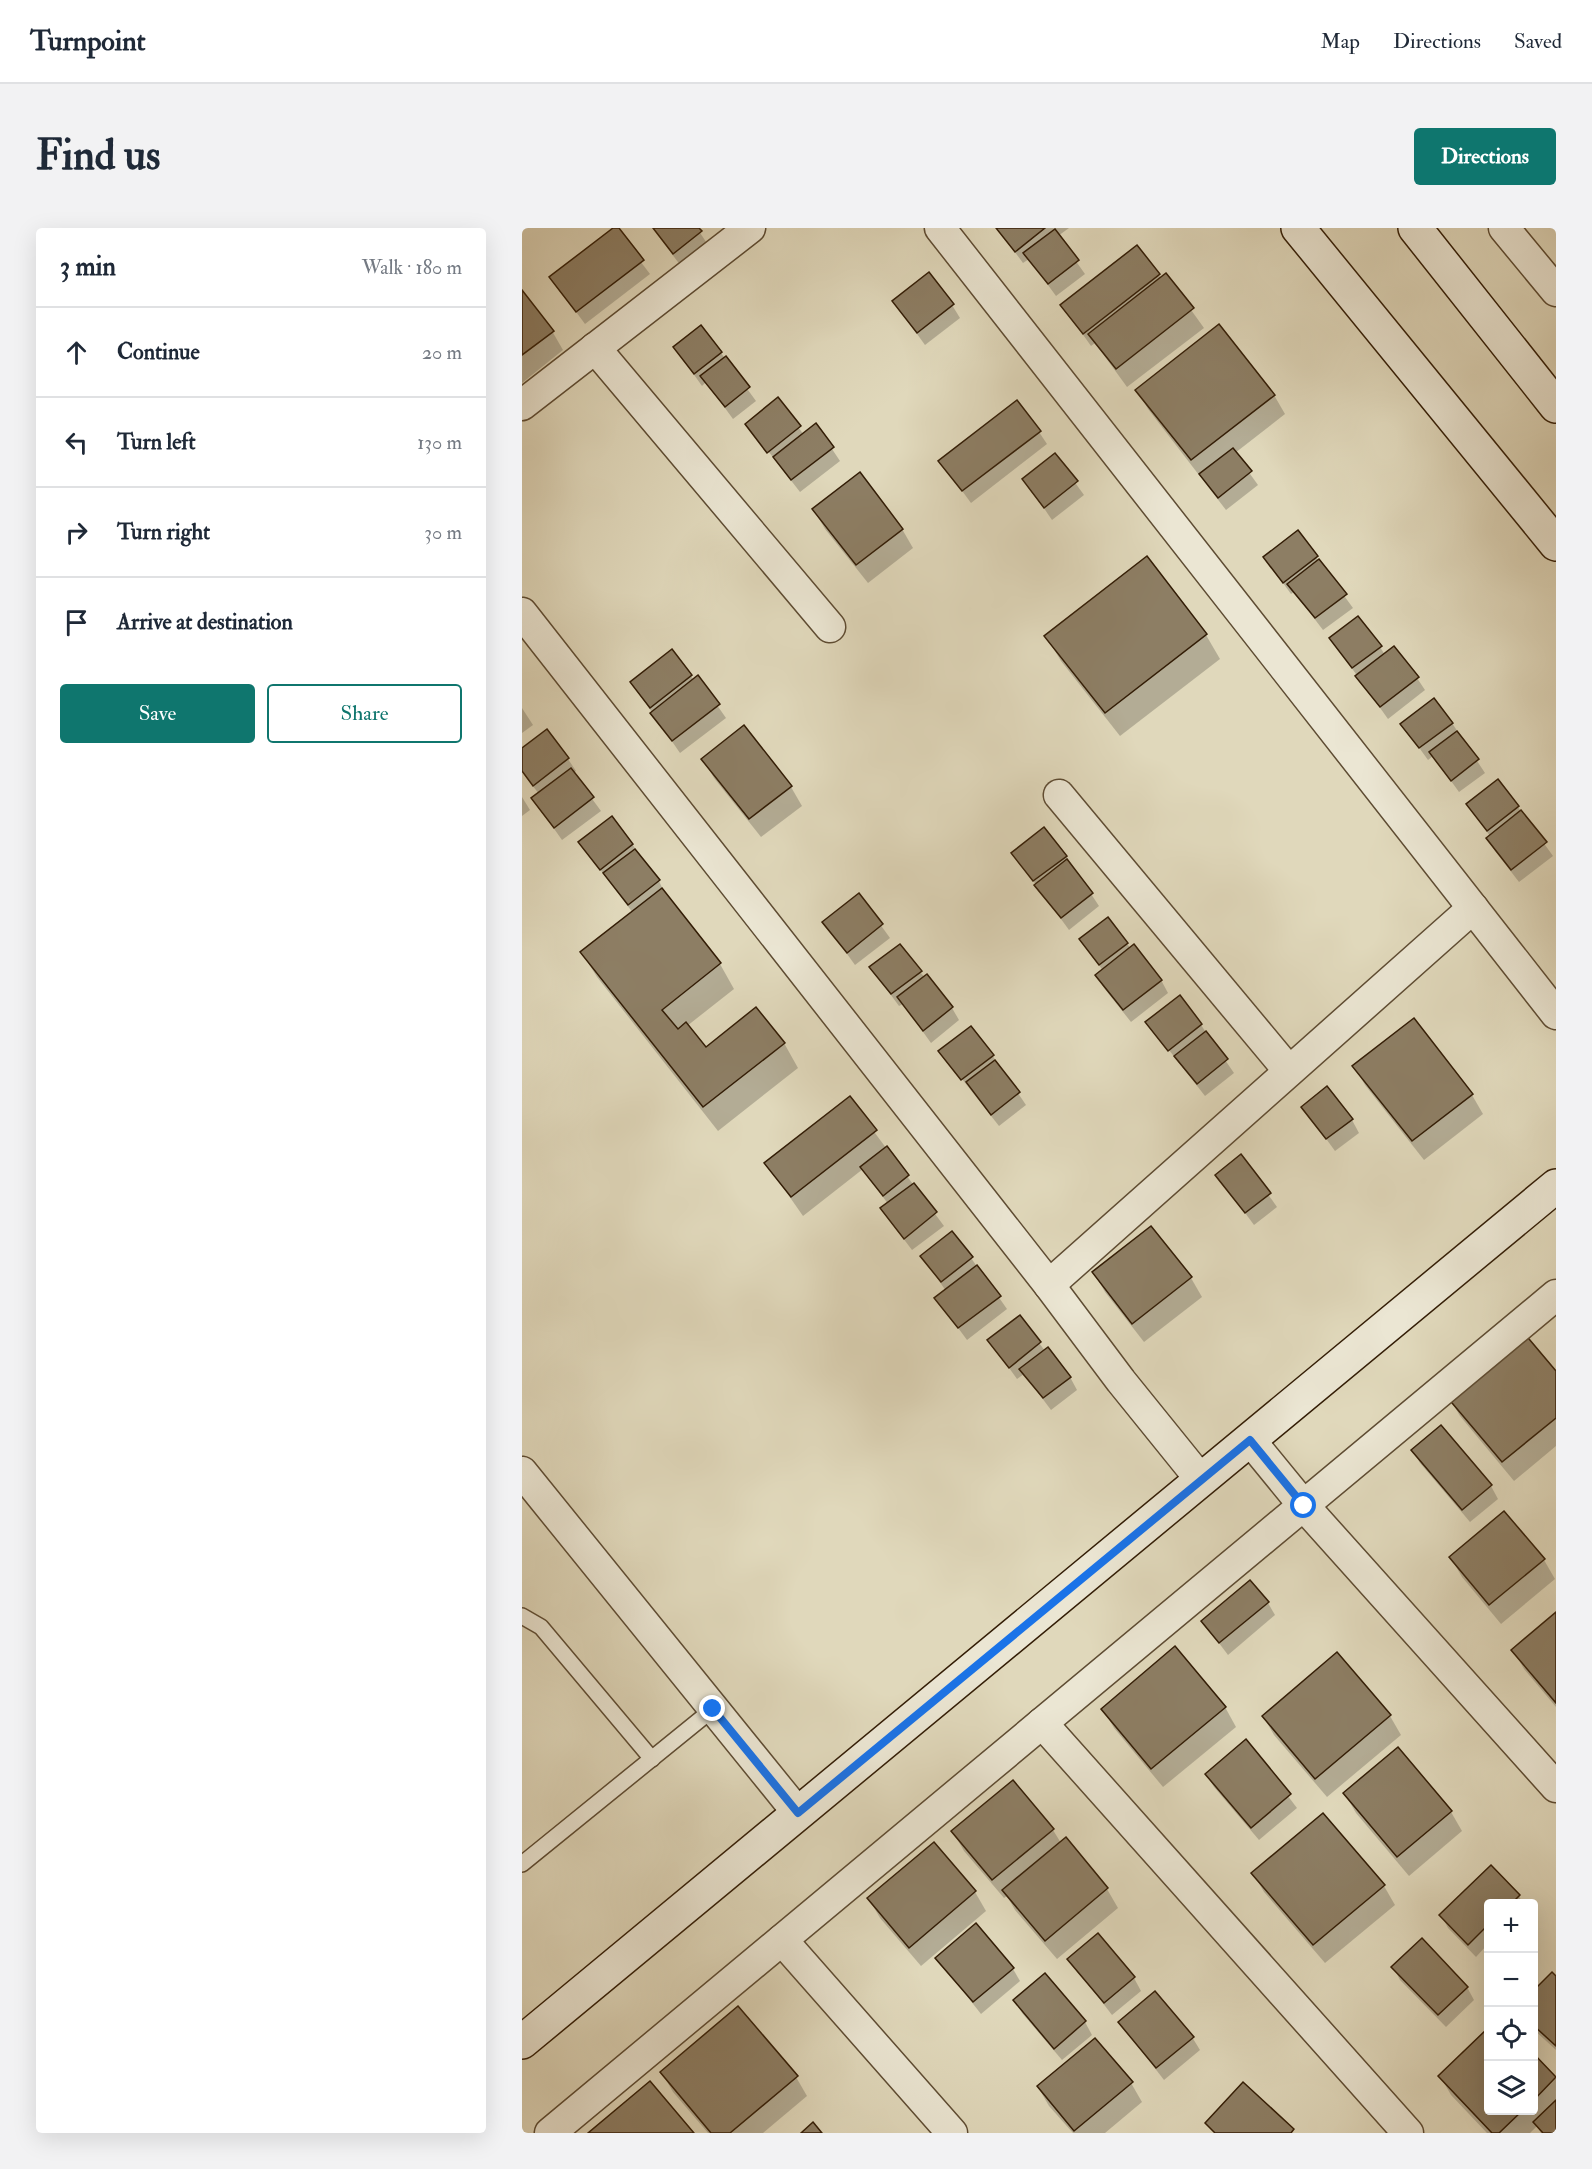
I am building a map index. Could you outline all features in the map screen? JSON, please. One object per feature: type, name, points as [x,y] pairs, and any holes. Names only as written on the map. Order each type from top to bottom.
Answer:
[{"type":"street","points":[[522,405],[750,228]]},
{"type":"street","points":[[940,228],[1556,1014]]},
{"type":"street","points":[[1298,228],[1556,544]]},
{"type":"street","points":[[1415,228],[1556,406]]},
{"type":"street","points":[[1504,228],[1556,291]]},
{"type":"street","points":[[595,348],[830,627]]},
{"type":"street","points":[[522,613],[1049,1285],[1121,1381],[1202,1480]]},
{"type":"street","points":[[1059,795],[1289,1071]]},
{"type":"street","points":[[1049,1285],[1473,908]]},
{"type":"street","points":[[522,2043],[1556,1186]]},
{"type":"street","points":[[550,2133],[1556,1295]]},
{"type":"street","points":[[1250,1440],[1304,1506],[1556,1787]]},
{"type":"street","points":[[522,1472],[798,1813]]},
{"type":"street","points":[[1042,1724],[1408,2133]]},
{"type":"street","points":[[782,1940],[952,2133]]},
{"type":"lane","points":[[522,1616],[541,1627],[652,1759]]},
{"type":"lane","points":[[522,1864],[713,1709]]},
{"type":"building","points":[[613,228],[619,228],[644,260],[576,312],[549,277]]},
{"type":"building","points":[[653,228],[699,228],[702,231],[673,254]]},
{"type":"building","points":[[996,228],[1045,228],[1015,252]]},
{"type":"building","points":[[1055,229],[1079,260],[1048,284],[1023,253]]},
{"type":"building","points":[[1137,245],[1160,274],[1083,334],[1060,305]]},
{"type":"building","points":[[929,272],[954,304],[917,333],[892,301]]},
{"type":"building","points":[[1166,273],[1194,308],[1116,369],[1088,334]]},
{"type":"building","points":[[522,290],[554,331],[522,355]]},
{"type":"building","points":[[1219,324],[1275,395],[1191,460],[1135,390]]},
{"type":"building","points":[[701,325],[722,352],[694,374],[673,347]]},
{"type":"building","points":[[726,356],[750,387],[725,407],[700,376]]},
{"type":"building","points":[[778,397],[801,426],[767,453],[745,424]]},
{"type":"building","points":[[1017,400],[1041,431],[962,491],[938,461]]},
{"type":"building","points":[[816,423],[834,447],[791,480],[773,457]]},
{"type":"building","points":[[1233,448],[1252,471],[1218,498],[1199,474]]},
{"type":"building","points":[[1055,453],[1078,481],[1044,508],[1022,479]]},
{"type":"building","points":[[860,472],[903,529],[856,565],[812,509]]},
{"type":"building","points":[[1298,530],[1318,556],[1283,583],[1263,557]]},
{"type":"building","points":[[1147,556],[1207,634],[1105,713],[1044,636]]},
{"type":"building","points":[[1319,559],[1347,594],[1315,618],[1287,584]]},
{"type":"building","points":[[1358,616],[1382,646],[1352,668],[1329,638]]},
{"type":"building","points":[[1394,646],[1419,677],[1380,707],[1355,676]]},
{"type":"building","points":[[672,649],[692,675],[650,708],[630,682]]},
{"type":"building","points":[[698,675],[720,704],[672,741],[650,713]]},
{"type":"building","points":[[1434,698],[1453,723],[1419,748],[1400,724]]},
{"type":"building","points":[[744,725],[792,786],[749,819],[701,759]]},
{"type":"building","points":[[547,729],[569,758],[533,786],[522,771],[522,748]]},
{"type":"building","points":[[1457,731],[1479,759],[1451,781],[1429,752]]},
{"type":"building","points":[[571,768],[594,797],[554,828],[531,798]]},
{"type":"building","points":[[1498,779],[1519,806],[1487,831],[1466,804]]},
{"type":"building","points":[[1521,810],[1547,842],[1511,870],[1486,838]]},
{"type":"building","points":[[612,816],[633,844],[600,870],[578,842]]},
{"type":"building","points":[[1044,827],[1067,856],[1033,881],[1011,853]]},
{"type":"building","points":[[635,849],[660,880],[628,905],[603,873]]},
{"type":"building","points":[[1067,859],[1093,893],[1061,918],[1034,885]]},
{"type":"building","points":[[662,888],[721,963],[662,1010],[678,1029],[686,1022],[706,1047],[756,1007],[785,1043],[703,1107],[580,952]]},
{"type":"building","points":[[859,893],[883,924],[847,953],[822,922]]},
{"type":"building","points":[[1108,917],[1128,943],[1099,965],[1079,939]]},
{"type":"building","points":[[900,944],[922,971],[891,994],[869,967]]},
{"type":"building","points":[[1134,944],[1162,980],[1123,1010],[1095,975]]},
{"type":"building","points":[[927,974],[953,1007],[923,1031],[897,997]]},
{"type":"building","points":[[1180,995],[1202,1024],[1168,1051],[1145,1022]]},
{"type":"building","points":[[1414,1018],[1473,1094],[1412,1141],[1352,1066]]},
{"type":"building","points":[[971,1026],[994,1055],[961,1080],[938,1051]]},
{"type":"building","points":[[1206,1031],[1228,1059],[1197,1084],[1174,1056]]},
{"type":"building","points":[[995,1060],[1020,1092],[991,1115],[966,1082]]},
{"type":"building","points":[[1327,1086],[1353,1119],[1326,1139],[1301,1107]]},
{"type":"building","points":[[850,1096],[877,1130],[791,1197],[764,1163]]},
{"type":"building","points":[[887,1146],[909,1175],[883,1196],[860,1167]]},
{"type":"building","points":[[1241,1154],[1271,1193],[1245,1213],[1215,1175]]},
{"type":"building","points":[[914,1183],[937,1212],[904,1239],[880,1208]]},
{"type":"building","points":[[1151,1226],[1192,1277],[1132,1324],[1092,1272]]},
{"type":"building","points":[[952,1231],[973,1257],[941,1282],[920,1256]]},
{"type":"building","points":[[977,1265],[1001,1296],[958,1328],[934,1298]]},
{"type":"building","points":[[1020,1315],[1041,1342],[1009,1368],[987,1340]]},
{"type":"building","points":[[1524,1333],[1556,1371],[1556,1418],[1502,1462],[1447,1397]]},
{"type":"building","points":[[1048,1347],[1071,1377],[1043,1398],[1019,1369]]},
{"type":"building","points":[[1441,1425],[1492,1485],[1462,1510],[1411,1450]]},
{"type":"building","points":[[1504,1511],[1545,1559],[1489,1605],[1449,1557]]},
{"type":"building","points":[[1250,1580],[1269,1602],[1219,1643],[1201,1621]]},
{"type":"building","points":[[1556,1612],[1556,1703],[1511,1650]]},
{"type":"building","points":[[1175,1646],[1226,1707],[1151,1769],[1101,1709]]},
{"type":"building","points":[[1337,1652],[1391,1715],[1315,1779],[1262,1716]]},
{"type":"building","points":[[1246,1739],[1291,1794],[1251,1828],[1205,1774]]},
{"type":"building","points":[[1398,1747],[1452,1811],[1397,1857],[1343,1793]]},
{"type":"building","points":[[1013,1780],[1054,1829],[992,1880],[951,1831]]},
{"type":"building","points":[[1323,1813],[1385,1885],[1313,1945],[1251,1873]]},
{"type":"building","points":[[1066,1837],[1108,1888],[1045,1941],[1002,1890]]},
{"type":"building","points":[[934,1842],[976,1891],[909,1948],[867,1898]]},
{"type":"building","points":[[1491,1865],[1520,1895],[1516,1899],[1484,1899],[1484,1929],[1468,1945],[1439,1915]]},
{"type":"building","points":[[976,1923],[1014,1968],[973,2002],[935,1958]]},
{"type":"building","points":[[1098,1933],[1135,1977],[1104,2003],[1067,1959]]},
{"type":"building","points":[[1422,1938],[1468,1987],[1438,2015],[1391,1967]]},
{"type":"building","points":[[1552,1972],[1556,1976],[1556,2046],[1538,2030],[1538,1986]]},
{"type":"building","points":[[1045,1973],[1086,2021],[1054,2049],[1013,2000]]},
{"type":"building","points":[[1155,1991],[1194,2037],[1156,2068],[1118,2022]]},
{"type":"building","points":[[738,2006],[798,2076],[730,2133],[711,2133],[660,2072]]},
{"type":"building","points":[[1484,2032],[1484,2115],[1518,2115],[1499,2133],[1492,2133],[1438,2076]]},
{"type":"building","points":[[1095,2038],[1133,2082],[1074,2131],[1037,2086]]},
{"type":"building","points":[[1538,2058],[1556,2077],[1538,2096]]},
{"type":"building","points":[[650,2081],[694,2133],[588,2133]]},
{"type":"building","points":[[1243,2082],[1294,2129],[1291,2133],[1215,2133],[1205,2123]]},
{"type":"building","points":[[1556,2100],[1556,2133],[1543,2133],[1533,2122]]},
{"type":"building","points":[[813,2122],[822,2133],[801,2133]]},
{"type":"route","points":[[713,1709],[798,1813],[1250,1440],[1304,1506]]}]
